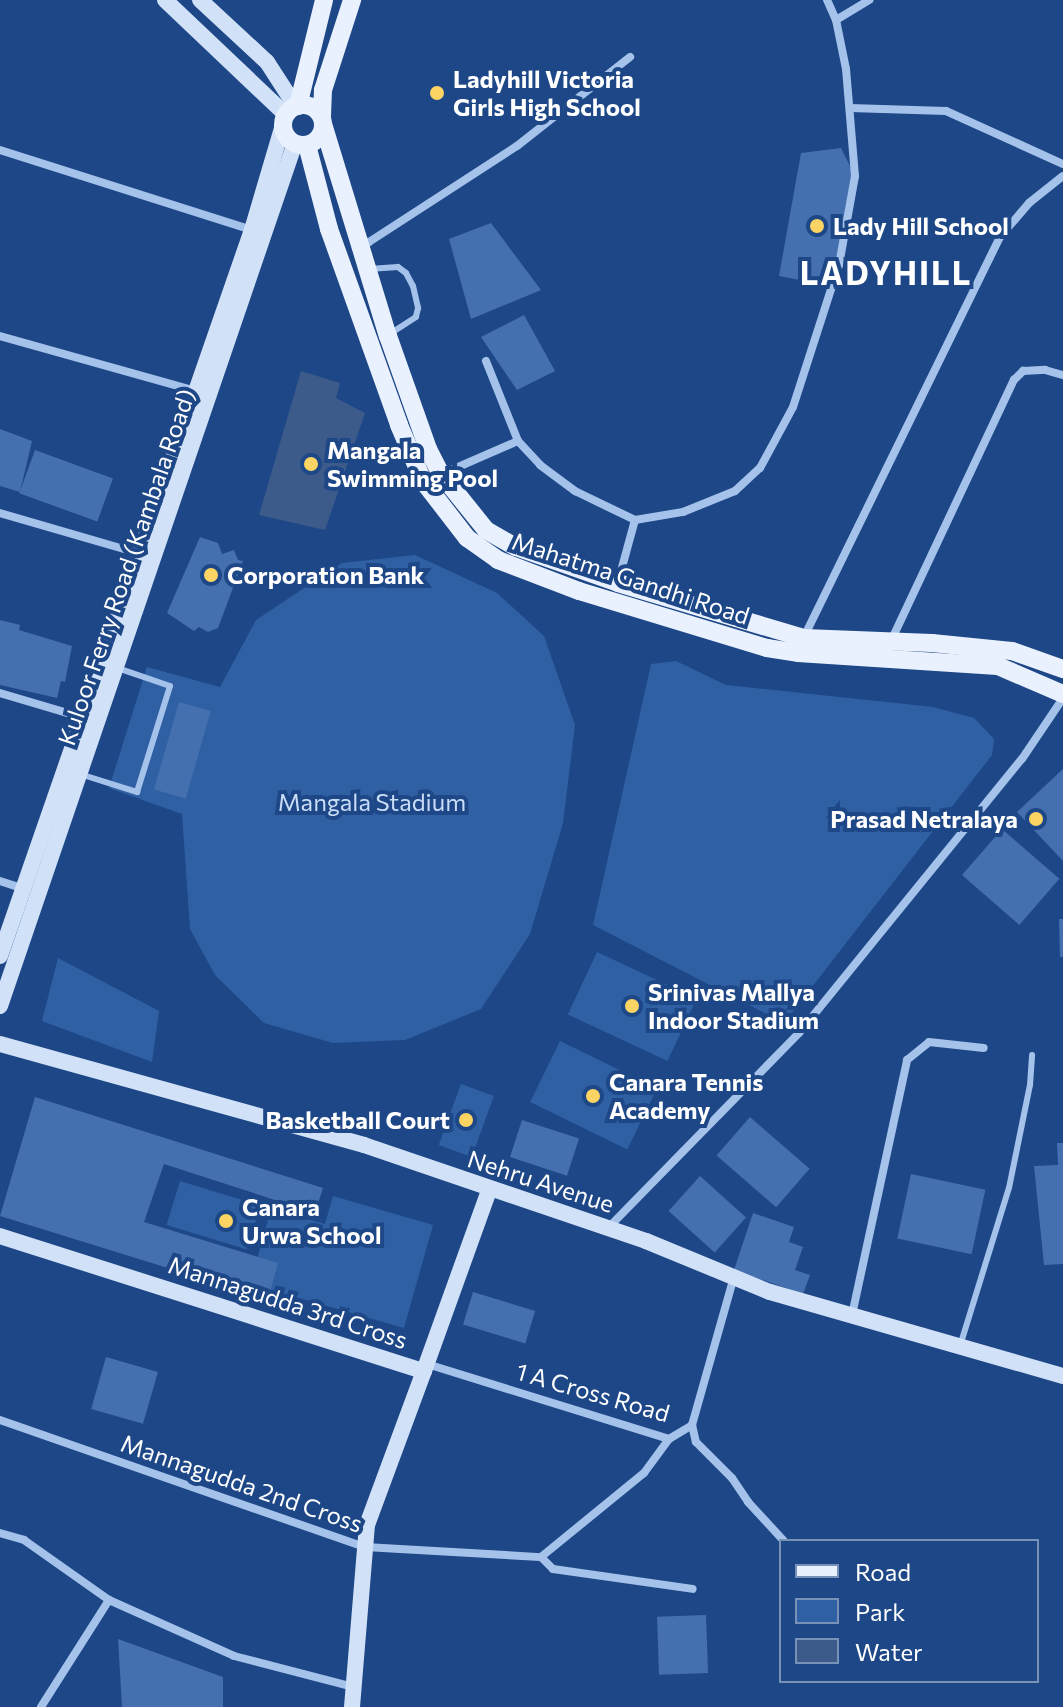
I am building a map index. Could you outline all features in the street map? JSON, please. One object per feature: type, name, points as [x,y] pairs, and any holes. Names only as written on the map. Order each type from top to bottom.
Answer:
[{"type":"main road","points":[[324,0],[286,136],[301,144],[321,135],[323,90],[352,0]]},
{"type":"main road","points":[[290,113],[313,108],[322,120]]},
{"type":"main road","name":"Mahatma Gandhi Road","points":[[322,120],[388,334],[428,449],[433,479],[486,530],[516,547],[801,646],[998,666],[1063,696]]},
{"type":"main road","name":"Mahatma Gandhi Road","points":[[301,144],[399,425],[467,538],[498,560],[579,591],[767,648],[891,641],[1012,651],[1063,669]]},
{"type":"street","points":[[165,0],[290,113]]},
{"type":"street","points":[[200,0],[267,62],[290,113]]},
{"type":"street","points":[[486,361],[518,441],[563,484],[635,520],[683,512],[735,491],[750,480],[793,407],[839,265],[855,176],[850,108],[836,20],[827,0]]},
{"type":"street","points":[[836,20],[869,0]]},
{"type":"street","points":[[361,241],[369,242],[517,146],[630,57]]},
{"type":"street","points":[[850,108],[946,111],[1063,164]]},
{"type":"street","name":"Kuloor Ferry Road (Kambala Road)","points":[[0,1006],[117,668],[196,391],[290,113]]},
{"type":"street","name":"Kuloor Ferry Road (Kambala Road)","points":[[0,956],[81,717],[147,556],[301,144]]},
{"type":"street","points":[[0,150],[252,230]]},
{"type":"street","points":[[801,646],[1000,237],[1029,203],[1063,176]]},
{"type":"street","points":[[0,336],[196,391]]},
{"type":"street","points":[[891,641],[1014,380],[1023,371],[1045,370],[1063,375]]},
{"type":"street","points":[[433,479],[518,441]]},
{"type":"street","points":[[0,513],[147,556]]},
{"type":"street","points":[[618,583],[635,520]]},
{"type":"street","points":[[0,693],[81,717]]},
{"type":"street","points":[[608,1228],[799,1033],[1022,759],[1063,696]]},
{"type":"street","points":[[0,881],[22,888]]},
{"type":"street","points":[[852,1315],[907,1060],[929,1042],[984,1048]]},
{"type":"street","name":"Nehru Avenue","points":[[0,1044],[364,1145],[608,1228],[770,1292],[1063,1376]]},
{"type":"street","name":"Mannagudda 3rd Cross","points":[[0,1236],[425,1367],[489,1190]]},
{"type":"street","name":"1 A Cross Road","points":[[425,1367],[669,1439],[692,1425],[734,1277]]},
{"type":"street","points":[[352,1707],[367,1525],[425,1367]]},
{"type":"street","name":"Mannagudda 2nd Cross","points":[[0,1420],[365,1547],[541,1557]]},
{"type":"street","points":[[692,1425],[696,1442],[732,1478],[748,1502],[782,1539]]},
{"type":"street","points":[[669,1439],[644,1473],[541,1557],[553,1569],[693,1589]]},
{"type":"street","points":[[0,1533],[24,1540],[109,1600],[234,1656],[354,1687]]},
{"type":"street","points":[[41,1707],[109,1600]]},
{"type":"lane","points":[[369,269],[400,268],[410,278],[416,294],[416,317],[388,334]]},
{"type":"lane","points":[[79,773],[137,792],[170,686],[117,668]]},
{"type":"lane","points":[[960,1347],[1009,1188],[1030,1085],[1032,1055]]},
{"type":"green space","name":"Mangala Stadium","points":[[415,555],[497,593],[544,636],[575,725],[563,823],[530,934],[481,1009],[405,1040],[333,1043],[264,1023],[215,975],[190,929],[182,814],[109,788],[147,667],[220,687],[256,620],[342,563]]},
{"type":"green space","points":[[676,661],[726,685],[933,707],[974,718],[994,739],[992,755],[784,1023],[593,925],[651,664]]},
{"type":"green space","name":"Srinivas Mallya Indoor Stadium","points":[[597,952],[697,998],[668,1061],[568,1015]]},
{"type":"green space","points":[[58,958],[159,1011],[152,1062],[42,1021]]},
{"type":"green space","name":"Canara Tennis Academy","points":[[560,1041],[657,1088],[627,1149],[530,1102]]},
{"type":"green space","name":"Basketball Court","points":[[461,1084],[494,1096],[472,1157],[439,1145]]},
{"type":"green space","points":[[180,1181],[260,1206],[247,1250],[167,1225]]},
{"type":"green space","points":[[333,1196],[433,1225],[404,1328],[250,1284],[271,1209],[325,1224]]},
{"type":"water","name":"Mangala Swimming Pool","points":[[301,371],[340,383],[336,398],[365,413],[325,530],[259,515]]},
{"type":"building","name":"Lady Hill School","points":[[841,148],[855,176],[832,286],[779,276],[801,153]]},
{"type":"building","points":[[491,223],[541,290],[471,319],[449,239]]},
{"type":"building","points":[[524,315],[555,371],[517,390],[481,337]]},
{"type":"building","points":[[0,429],[32,441],[20,492],[0,486]]},
{"type":"building","points":[[35,450],[113,478],[97,522],[19,493]]},
{"type":"building","name":"Corporation Bank","points":[[200,537],[218,543],[222,554],[234,550],[238,560],[243,561],[218,628],[208,632],[199,627],[194,631],[167,613]]},
{"type":"building","points":[[0,620],[20,625],[19,630],[72,646],[65,682],[61,681],[57,698],[0,685]]},
{"type":"building","points":[[179,702],[211,711],[186,799],[154,789]]},
{"type":"building","points":[[1063,769],[1063,861],[1017,812]]},
{"type":"building","points":[[1002,829],[1059,879],[1019,925],[962,875]]},
{"type":"building","points":[[1059,919],[1063,919],[1063,957],[1060,957]]},
{"type":"building","points":[[35,1097],[323,1188],[315,1213],[164,1164],[144,1222],[278,1263],[268,1299],[0,1216]]},
{"type":"building","points":[[750,1117],[810,1169],[776,1207],[717,1155]]},
{"type":"building","points":[[522,1120],[579,1139],[567,1176],[510,1157]]},
{"type":"building","points":[[1057,1143],[1063,1143],[1063,1264],[1044,1265],[1034,1166],[1058,1165]]},
{"type":"building","points":[[911,1174],[985,1190],[972,1254],[897,1239]]},
{"type":"building","points":[[700,1176],[746,1217],[715,1252],[669,1211]]},
{"type":"building","points":[[753,1213],[794,1227],[789,1242],[803,1247],[795,1270],[810,1275],[803,1294],[734,1270]]},
{"type":"building","points":[[473,1292],[535,1311],[525,1344],[463,1325]]},
{"type":"building","points":[[106,1357],[158,1372],[143,1424],[91,1409]]},
{"type":"building","points":[[706,1615],[708,1673],[659,1675],[657,1617]]},
{"type":"building","points":[[118,1639],[223,1677],[223,1707],[122,1707]]},
{"type":"place","name":"Ladyhill Victoria Girls High School","points":[[437,93]]},
{"type":"place","name":"Lady Hill School","points":[[817,226]]},
{"type":"place","name":"Mangala Swimming Pool","points":[[311,464]]},
{"type":"place","name":"Corporation Bank","points":[[211,575]]},
{"type":"place","name":"Prasad Netralaya","points":[[1036,819]]},
{"type":"place","name":"Srinivas Mallya Indoor Stadium","points":[[632,1006]]},
{"type":"place","name":"Canara Tennis Academy","points":[[593,1096]]},
{"type":"place","name":"Basketball Court","points":[[466,1120]]},
{"type":"place","name":"Canara Urwa School","points":[[226,1221]]},
{"type":"district","name":"LADYHILL","points":[[886,272]]}]
